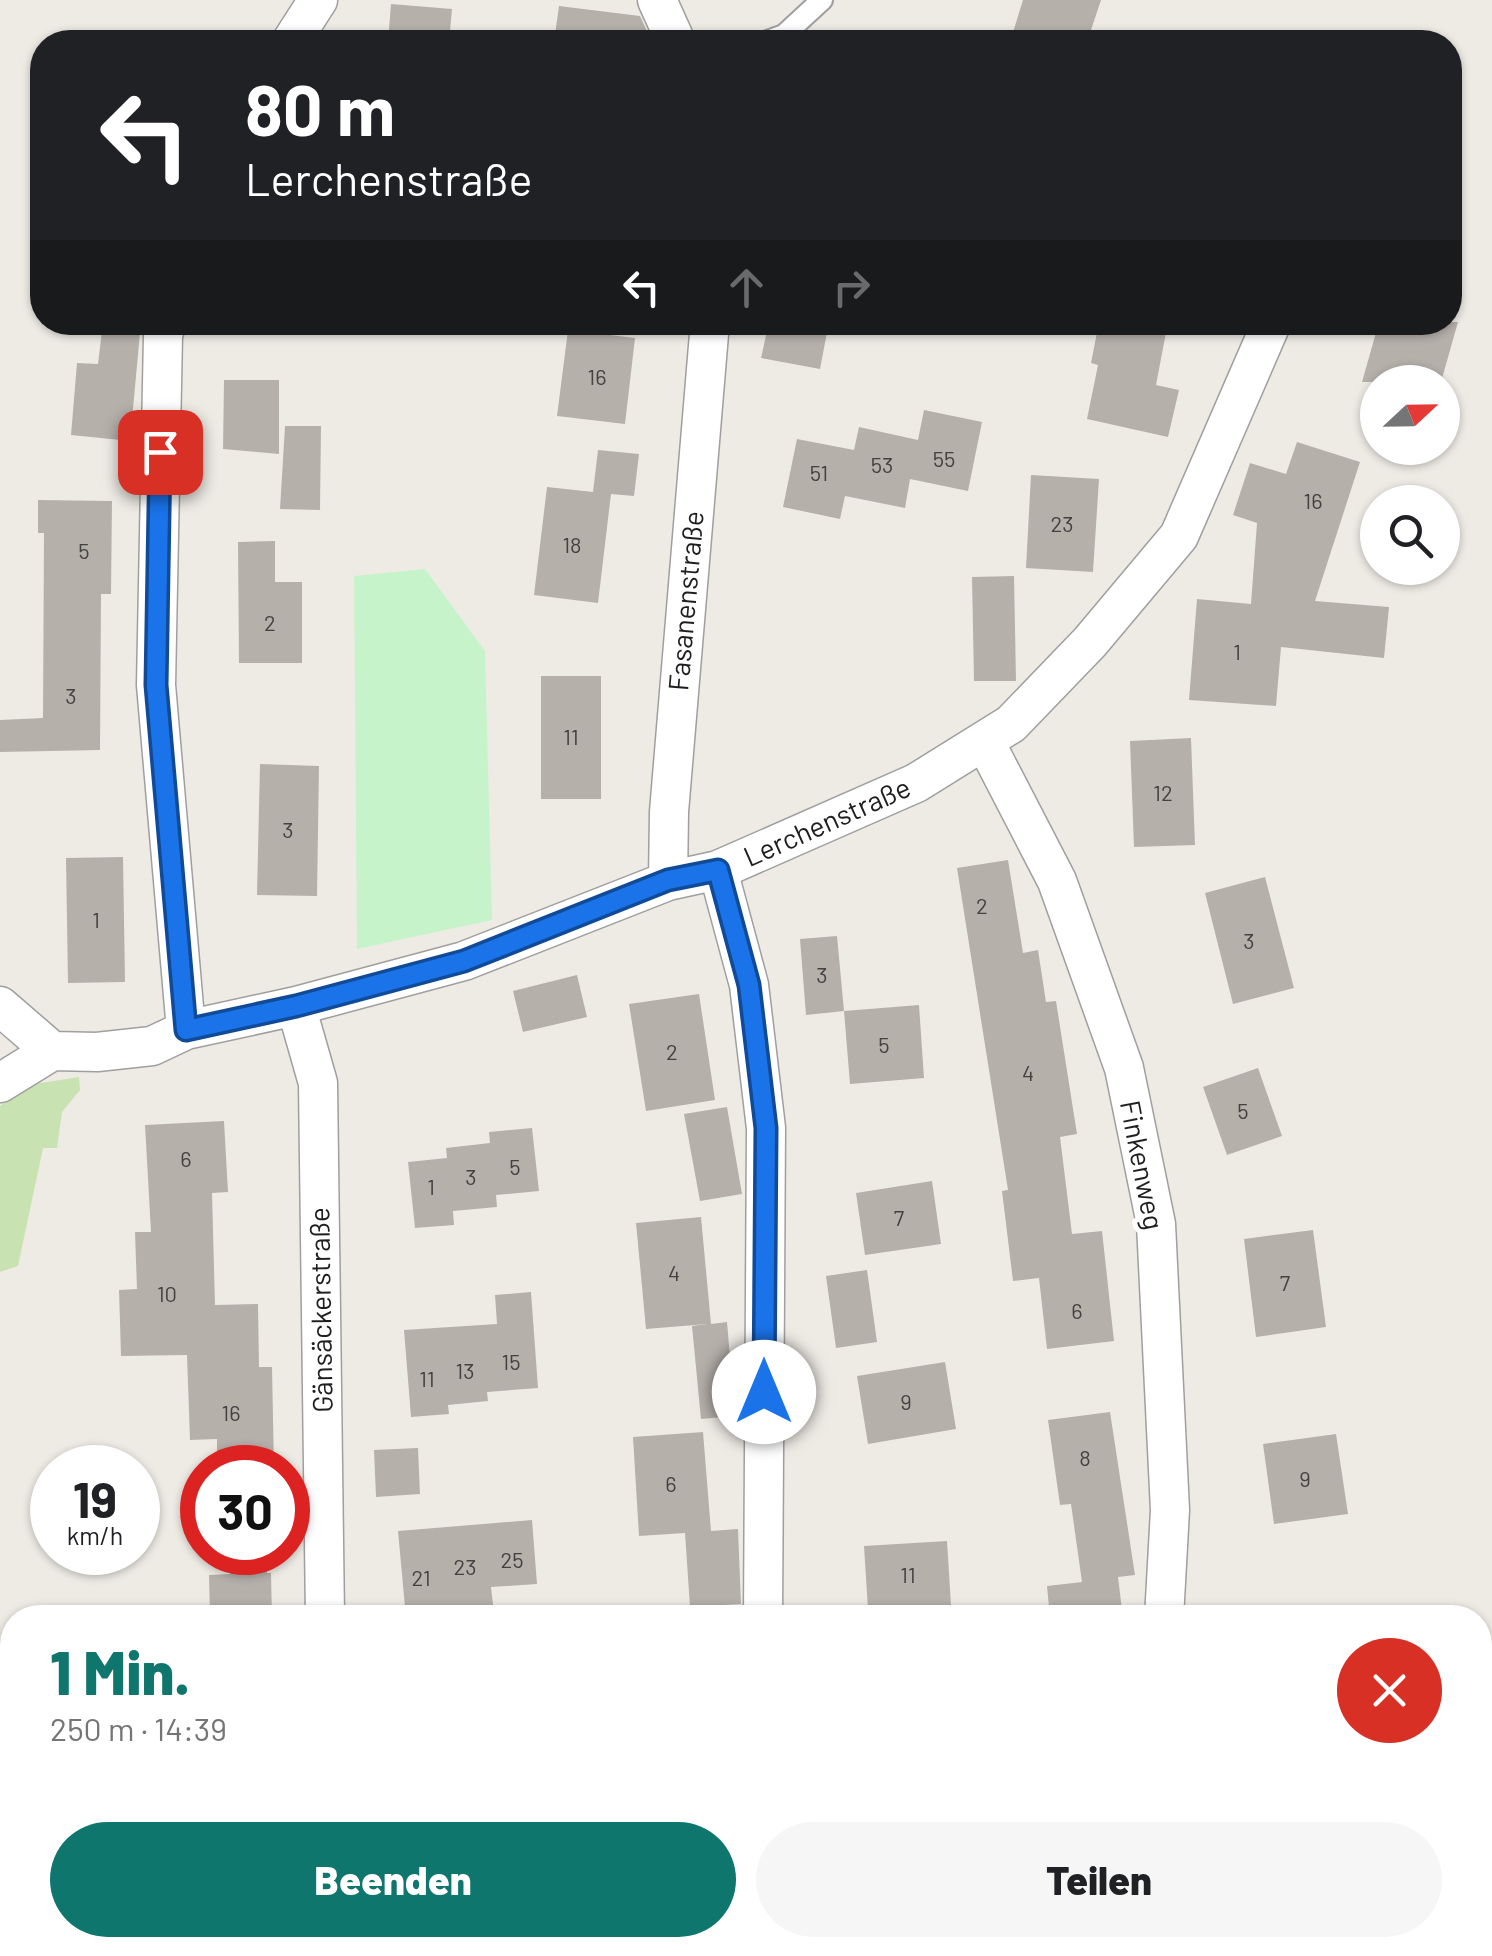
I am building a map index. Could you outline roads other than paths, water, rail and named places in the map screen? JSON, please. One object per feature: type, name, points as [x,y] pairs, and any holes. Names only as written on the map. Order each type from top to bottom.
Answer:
[{"type":"street","points":[[299,30],[318,0]]},
{"type":"street","points":[[657,0],[671,30]]},
{"type":"street","points":[[162,335],[156,685],[186,1030]]},
{"type":"street","name":"Fasanenstraße","points":[[668,880],[669,812],[709,335]]},
{"type":"street","name":"Lerchenstraße","points":[[52,1051],[97,1052],[152,1046],[186,1030],[296,1006],[464,961],[668,880],[718,870],[916,783],[1011,724],[1090,642],[1178,536],[1266,335]]},
{"type":"street","name":"Finkenweg","points":[[985,742],[1058,880],[1124,1068],[1156,1224],[1170,1510],[1165,1605]]},
{"type":"street","points":[[718,870],[749,985],[766,1128],[763,1605]]},
{"type":"street","points":[[0,1006],[52,1051],[0,1083]]},
{"type":"street","name":"Gänsäckerstraße","points":[[296,1006],[318,1083],[325,1605]]},
{"type":"lane","points":[[789,30],[822,0]]}]
